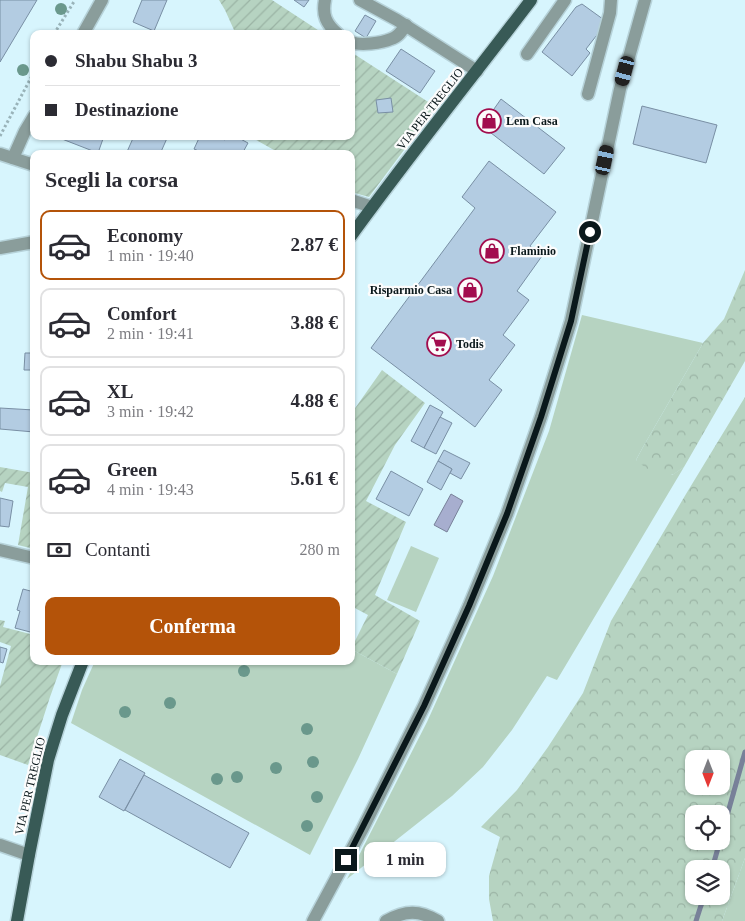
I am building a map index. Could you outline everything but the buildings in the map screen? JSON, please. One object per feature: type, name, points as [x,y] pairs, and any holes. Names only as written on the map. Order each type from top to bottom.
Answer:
[{"type":"main road","name":"VIA PER TREGLIO","points":[[355,230],[530,0]]},
{"type":"main road","name":"VIA PER TREGLIO","points":[[17,921],[48,760],[61,716],[81,665]]},
{"type":"street","points":[[85,30],[102,0]]},
{"type":"street","points":[[325,0],[323,10],[325,18],[329,27],[333,30]]},
{"type":"street","points":[[360,0],[406,25],[477,71]]},
{"type":"street","points":[[526,54],[565,0]]},
{"type":"street","points":[[588,94],[610,13],[611,0]]},
{"type":"street","points":[[313,921],[358,838],[424,706],[469,606],[507,514],[541,417],[571,321],[620,89],[645,0]]},
{"type":"street","points":[[355,44],[377,43],[391,40],[406,25]]},
{"type":"street","points":[[13,158],[30,123]]},
{"type":"street","points":[[0,154],[30,164]]},
{"type":"street","points":[[355,201],[372,207]]},
{"type":"street","points":[[0,248],[30,243]]},
{"type":"street","points":[[0,550],[30,557]]},
{"type":"street","points":[[0,845],[29,855]]},
{"type":"street","points":[[386,921],[409,912],[419,913],[438,921]]},
{"type":"path","points":[[56,30],[75,0]]},
{"type":"path","points":[[0,136],[30,80]]},
{"type":"green space","points":[[219,0],[272,0],[318,30],[234,30]]},
{"type":"green space","points":[[355,55],[436,107],[369,197],[355,193],[355,150],[274,150],[256,140],[355,140]]},
{"type":"green space","points":[[745,270],[745,361],[684,467],[674,474],[658,475],[636,460],[703,343],[724,319]]},
{"type":"green space","points":[[582,315],[703,343],[636,460],[672,475],[684,467],[557,680],[547,676],[512,730],[483,767],[452,796],[347,879],[427,722],[493,576],[549,431]]},
{"type":"green space","points":[[382,370],[425,403],[395,445],[366,501],[406,522],[375,595],[420,621],[397,674],[355,651],[355,641],[368,615],[355,608],[355,408]]},
{"type":"green space","points":[[745,397],[745,858],[730,899],[730,860],[685,860],[685,905],[728,905],[722,921],[493,921],[489,899],[489,876],[500,837],[481,827],[517,790],[583,693],[611,621]]},
{"type":"green space","points":[[0,467],[30,472],[30,548],[18,545],[28,487],[5,483],[2,492],[0,491]]},
{"type":"green space","points":[[411,546],[439,558],[416,612],[387,600]]},
{"type":"green space","points":[[0,620],[5,621],[3,627],[30,634],[30,665],[62,665],[28,765],[0,755],[0,686],[11,646],[0,642]]},
{"type":"green space","points":[[355,651],[397,674],[358,759],[310,855],[71,723],[82,690],[93,665],[355,665]]},
{"type":"green space","points":[[745,858],[745,921],[722,921],[728,905],[730,905],[730,899]]},
{"type":"water","points":[[451,494],[463,501],[447,532],[434,525]]},
{"type":"waterway","points":[[730,805],[745,752]]},
{"type":"waterway","points":[[715,860],[717,850]]},
{"type":"waterway","points":[[696,921],[701,905]]},
{"type":"place","name":"Lem Casa","points":[[489,121]]},
{"type":"place","name":"Flaminio","points":[[492,251]]},
{"type":"place","name":"Risparmio Casa","points":[[470,290]]},
{"type":"place","name":"Todis","points":[[439,344]]},
{"type":"route","points":[[346,860],[424,706],[469,606],[507,514],[541,417],[571,321],[590,232]]}]
